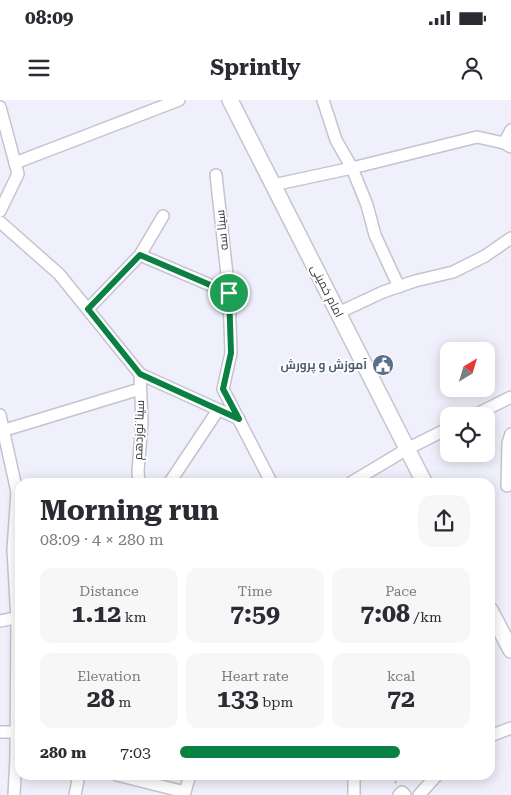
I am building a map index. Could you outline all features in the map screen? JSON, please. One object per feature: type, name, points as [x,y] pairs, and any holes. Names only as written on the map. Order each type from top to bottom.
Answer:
[{"type":"main road","name":"امام خمینی","points":[[230,100],[422,478]]},
{"type":"main road","points":[[495,620],[511,650]]},
{"type":"street","points":[[15,163],[179,100]]},
{"type":"street","points":[[323,100],[336,140],[352,168],[367,205],[375,235],[399,287]]},
{"type":"street","points":[[0,107],[18,174],[0,211]]},
{"type":"street","points":[[273,185],[352,168],[477,137],[507,145],[511,130]]},
{"type":"street","name":"سینا سه","points":[[216,175],[229,293],[231,353],[223,389],[269,478]]},
{"type":"street","points":[[88,309],[140,255],[163,216]]},
{"type":"street","points":[[0,222],[59,274],[140,374],[239,419]]},
{"type":"street","points":[[338,313],[399,287],[453,272],[485,256],[511,238]]},
{"type":"street","points":[[140,255],[229,293]]},
{"type":"street","name":"سینا نوزدهم","points":[[139,478],[142,423],[140,374]]},
{"type":"street","points":[[5,430],[140,389]]},
{"type":"street","points":[[491,407],[511,397]]},
{"type":"street","points":[[173,478],[218,410]]},
{"type":"street","points":[[0,415],[5,430],[15,482]]},
{"type":"street","points":[[359,478],[407,449],[440,432]]},
{"type":"street","points":[[507,486],[508,443],[511,434]]},
{"type":"street","points":[[15,521],[13,550],[15,577]]},
{"type":"street","points":[[0,621],[15,618]]},
{"type":"street","points":[[495,734],[511,728]]},
{"type":"street","points":[[0,732],[15,732]]},
{"type":"street","points":[[14,795],[16,780]]},
{"type":"street","points":[[75,795],[78,780]]},
{"type":"street","points":[[135,780],[184,794],[188,780]]},
{"type":"street","points":[[354,780],[354,795]]},
{"type":"street","points":[[419,795],[432,780]]},
{"type":"place","name":"آموزش و پرورش","points":[[383,365]]},
{"type":"route","points":[[140,255],[229,293],[231,353],[223,389],[239,419],[140,374],[88,309],[140,255]]}]
